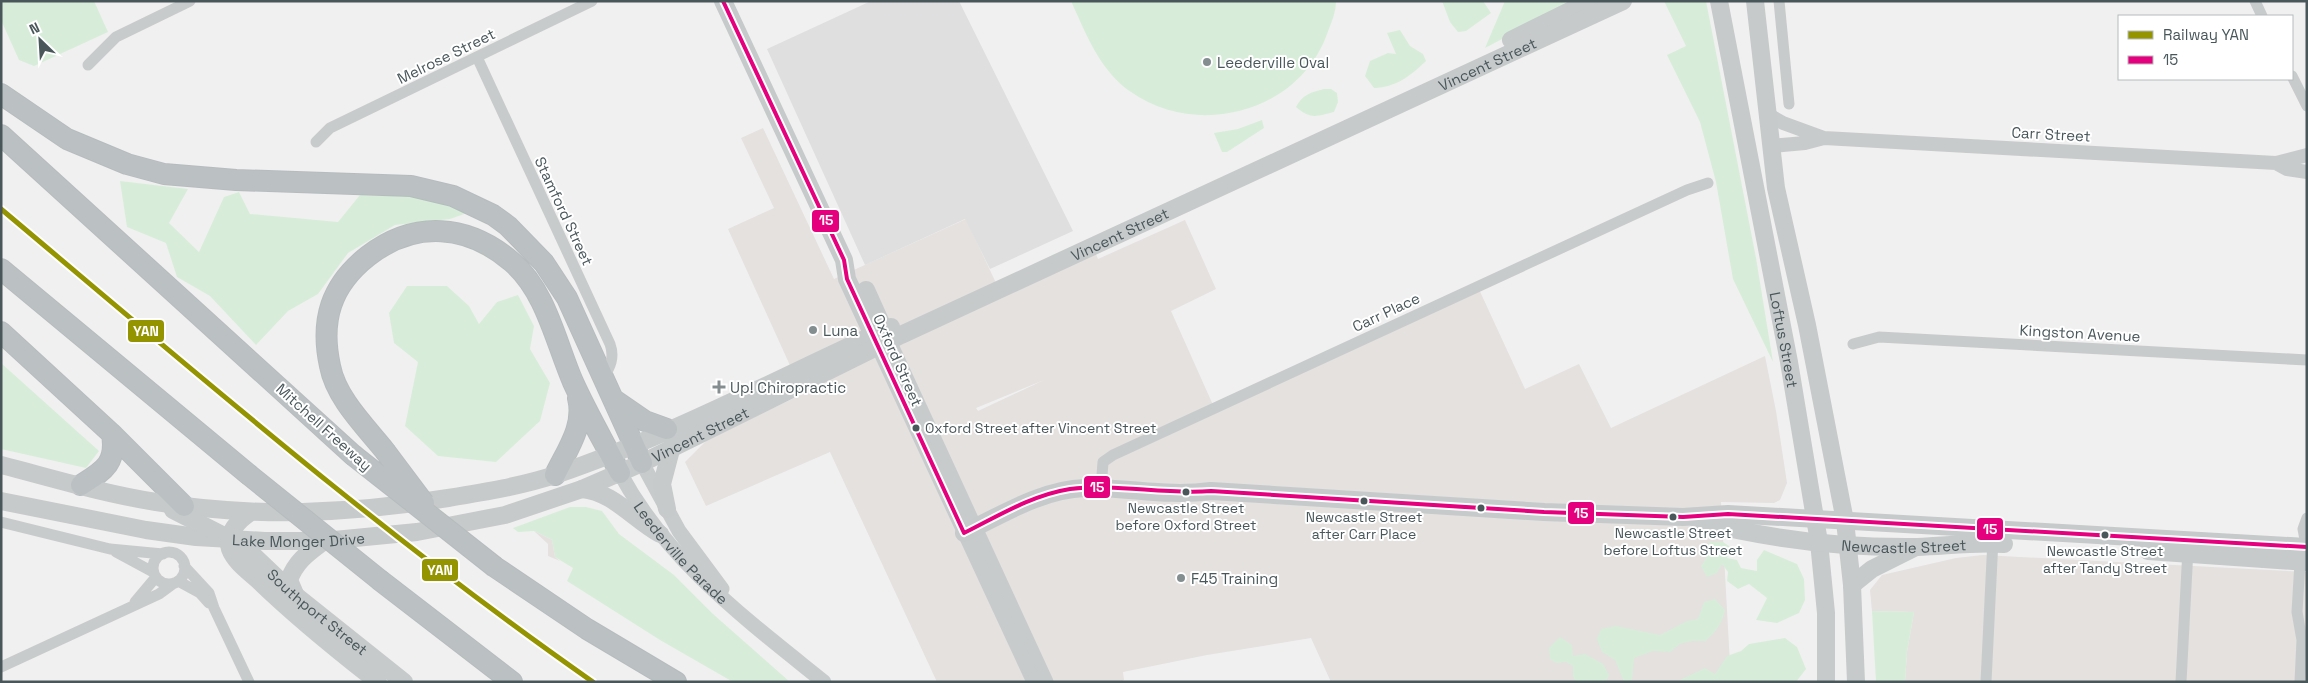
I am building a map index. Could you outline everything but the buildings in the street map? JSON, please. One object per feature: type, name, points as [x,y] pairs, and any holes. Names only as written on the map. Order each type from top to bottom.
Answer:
[{"type":"highway","points":[[1,94],[67,139],[101,154],[164,174],[236,180],[401,185],[434,190],[472,203],[508,226],[544,263],[567,298],[642,463]]},
{"type":"highway","name":"Mitchell Freeway","points":[[1,135],[353,456],[494,566],[579,624],[676,682]]},
{"type":"highway","points":[[442,526],[351,408],[334,380],[330,367],[326,329],[332,301],[341,283],[354,267],[384,244],[401,236],[422,231],[443,230],[464,234],[481,240],[514,263],[527,279],[540,302],[573,382],[620,472]]},
{"type":"highway","points":[[1,269],[248,474],[381,581],[512,682]]},
{"type":"highway","points":[[1,332],[112,434],[184,506]]},
{"type":"highway","points":[[555,475],[578,429],[580,417],[573,382]]},
{"type":"highway","points":[[612,399],[670,438]]},
{"type":"highway","points":[[81,485],[109,465],[113,448],[112,434]]},
{"type":"main road","name":"Oxford Street","points":[[723,1],[844,260],[848,280],[881,338],[968,526],[1046,682]]},
{"type":"main road","name":"Vincent Street","points":[[610,454],[633,444],[670,438],[1594,7],[1624,1]]},
{"type":"main road","name":"Loftus Street","points":[[1719,1],[1789,362],[1819,542],[1826,613],[1826,682]]},
{"type":"main road","name":"Loftus Street","points":[[1755,1],[1776,188],[1811,344],[1845,521],[1852,585],[1856,682]]},
{"type":"main road","name":"Vincent Street","points":[[881,338],[906,333],[1532,43],[1594,7]]},
{"type":"main road","name":"Vincent Street","points":[[620,472],[642,463],[670,438]]},
{"type":"main road","points":[[666,509],[662,484],[670,438]]},
{"type":"main road","name":"Lake Monger Drive","points":[[1,465],[156,502],[251,512],[329,513],[387,508],[483,492],[555,475],[610,454]]},
{"type":"main road","name":"Leederville Parade","points":[[642,463],[666,509],[715,581],[753,624]]},
{"type":"main road","name":"Lake Monger Drive","points":[[1,501],[146,530],[225,536],[261,541],[324,541],[417,532],[504,515],[582,489],[620,472]]},
{"type":"main road","name":"Leederville Parade","points":[[620,472],[660,534],[708,587],[824,682]]},
{"type":"main road","name":"Newcastle Street","points":[[968,526],[1042,487],[1066,480],[1101,483],[1189,484],[1211,491],[1534,511],[1683,517],[1728,514],[1815,519],[1993,537],[2303,553]]},
{"type":"main road","points":[[582,489],[603,493],[645,526],[660,534]]},
{"type":"main road","name":"Southport Street","points":[[156,502],[198,521],[225,536],[235,559],[283,604],[378,682]]},
{"type":"main road","name":"Southport Street","points":[[184,506],[198,521]]},
{"type":"main road","name":"Southport Street","points":[[184,506],[254,555],[295,595],[404,682]]},
{"type":"main road","points":[[225,536],[240,520],[251,512]]},
{"type":"main road","name":"Newcastle Street","points":[[1683,517],[1774,538],[1848,544],[1917,547],[1972,542],[1993,537]]},
{"type":"main road","name":"Oxford Street","points":[[968,526],[1034,682]]},
{"type":"main road","points":[[295,595],[289,580],[292,571],[302,557],[324,541]]},
{"type":"main road","points":[[1852,585],[1872,569],[1917,547]]},
{"type":"street","points":[[88,65],[116,37],[190,1]]},
{"type":"street","name":"Melrose Street","points":[[316,142],[330,128],[592,1]]},
{"type":"street","points":[[1779,1],[1789,104]]},
{"type":"street","points":[[2255,1],[2262,15]]},
{"type":"street","points":[[1760,37],[1782,35]]},
{"type":"street","name":"Stamford Street","points":[[477,57],[613,354],[612,365],[604,379]]},
{"type":"street","points":[[2293,78],[2307,106]]},
{"type":"street","name":"Carr Street","points":[[1767,114],[1783,123],[1824,138],[2276,163],[2307,156]]},
{"type":"street","name":"Carr Street","points":[[1771,146],[1804,143],[1824,138]]},
{"type":"street","name":"Carr Street","points":[[2276,163],[2287,169],[2307,172]]},
{"type":"street","name":"Carr Place","points":[[1101,483],[1104,462],[1113,455],[1687,190],[1708,183]]},
{"type":"street","name":"Kingston Avenue","points":[[1853,344],[1879,338],[2307,360]]},
{"type":"street","points":[[1,522],[110,549],[174,554],[209,593],[214,608],[249,682]]},
{"type":"street","points":[[2300,682],[2302,640],[2297,612],[2305,524]]},
{"type":"street","points":[[1986,682],[1993,537]]},
{"type":"street","points":[[2182,682],[2188,547]]},
{"type":"street","points":[[110,549],[155,575],[164,583],[176,582],[200,593],[214,608]]},
{"type":"street","points":[[133,606],[155,575],[155,561],[163,554]]},
{"type":"street","points":[[1,667],[159,594],[182,577],[184,566]]},
{"type":"street","points":[[2302,640],[2307,629]]},
{"type":"shaded area","points":[[871,1],[959,1],[1073,231],[990,269],[965,219],[865,265],[767,49]]},
{"type":"shaded area","points":[[763,128],[834,279],[966,219],[996,283],[1090,240],[1098,259],[1185,220],[1216,289],[1171,311],[1213,405],[1477,285],[1525,389],[1579,364],[1611,428],[1765,356],[1787,483],[1780,500],[1774,503],[1721,502],[1731,682],[1331,682],[1311,638],[1207,655],[1123,672],[1124,680],[1121,682],[937,682],[830,452],[706,506],[685,462],[709,438],[803,394],[728,229],[774,208],[741,138]],"holes":[[[1044,380],[978,411],[976,408]]]},
{"type":"shaded area","points":[[1983,555],[2307,572],[2307,682],[1905,682],[1907,652],[1914,612],[1872,611],[1870,590],[1882,575],[1956,558]]},
{"type":"green space","points":[[1,1],[94,1],[108,32],[34,66],[19,60],[1,20]]},
{"type":"green space","name":"Leederville Oval","points":[[1071,1],[1336,1],[1336,5],[1327,34],[1313,61],[1294,83],[1270,99],[1244,110],[1215,115],[1186,114],[1158,106],[1131,92],[1102,63],[1088,39]]},
{"type":"green space","points":[[1442,1],[1483,1],[1491,13],[1466,31],[1458,32],[1450,22]]},
{"type":"green space","points":[[1505,1],[1575,1],[1485,48]]},
{"type":"green space","points":[[1664,1],[1706,1],[1756,258],[1773,362],[1733,279],[1716,182],[1700,122],[1667,55],[1686,46]]},
{"type":"green space","points":[[1400,30],[1410,46],[1423,54],[1426,61],[1403,80],[1374,88],[1365,76],[1370,61],[1388,53],[1396,54],[1387,33]]},
{"type":"green space","points":[[1324,89],[1331,89],[1337,93],[1338,102],[1334,112],[1314,116],[1306,114],[1296,107],[1307,95]]},
{"type":"green space","points":[[1262,120],[1264,128],[1227,152],[1222,152],[1214,133],[1238,129]]},
{"type":"green space","points":[[120,181],[188,189],[169,223],[199,252],[224,197],[239,192],[250,214],[338,222],[360,195],[424,197],[470,212],[450,219],[395,225],[348,253],[318,294],[288,311],[256,345],[210,296],[177,277],[166,243],[127,227]]},
{"type":"green space","points":[[407,286],[447,286],[469,306],[479,324],[497,302],[518,295],[534,326],[530,349],[550,383],[540,421],[496,462],[438,456],[405,426],[418,362],[394,343],[389,313]]},
{"type":"green space","points":[[1,363],[99,451],[86,468],[1,449]]},
{"type":"green space","points":[[570,507],[586,507],[602,511],[619,534],[674,575],[713,614],[790,682],[733,682],[660,640],[567,581],[573,568],[555,557],[552,540],[534,531],[518,532],[513,528]]},
{"type":"green space","points":[[1710,542],[1723,542],[1732,548],[1727,558],[1737,560],[1741,568],[1757,571],[1757,560],[1764,550],[1797,564],[1804,579],[1805,600],[1799,613],[1777,623],[1756,620],[1767,598],[1749,584],[1738,589],[1727,581],[1728,572],[1722,564],[1717,573],[1707,577],[1701,566],[1707,557],[1703,551]]},
{"type":"green space","points":[[1715,599],[1725,610],[1724,615],[1718,627],[1705,641],[1691,641],[1680,644],[1670,652],[1653,651],[1634,658],[1632,680],[1624,682],[1615,660],[1602,652],[1597,639],[1601,629],[1616,626],[1660,635],[1687,621],[1698,619],[1704,602]]},
{"type":"green space","points":[[1872,611],[1914,612],[1907,652],[1905,682],[1876,682]]},
{"type":"green space","points":[[1560,637],[1572,645],[1573,656],[1585,654],[1603,664],[1609,675],[1606,682],[1576,682],[1573,676],[1573,666],[1566,662],[1556,663],[1550,659],[1549,648]]},
{"type":"green space","points":[[1785,638],[1797,647],[1806,669],[1796,682],[1676,682],[1705,668],[1715,674],[1727,656],[1741,651],[1749,644]]},
{"type":"sand","points":[[534,531],[552,540],[555,557],[560,561],[548,556],[548,544]]},
{"type":"rail line","name":"YAN","points":[[1,209],[365,512],[516,627],[593,682]]},
{"type":"transit line","name":"15","points":[[723,1],[844,260],[847,279],[964,533],[1042,496],[1070,489],[1105,487],[1176,492],[1211,491],[1544,512],[1683,517],[1728,514],[2307,547]]},
{"type":"place","name":"Leederville Oval","points":[[1207,62]]},
{"type":"place","name":"Luna","points":[[813,330]]},
{"type":"place","name":"Up! Chiropractic","points":[[719,387]]},
{"type":"place","name":"Oxford Street after Vincent Street","points":[[916,428]]},
{"type":"place","name":"Newcastle Street before Oxford Street","points":[[1186,492]]},
{"type":"place","name":"Newcastle Street after Carr Place","points":[[1364,501]]},
{"type":"place","name":"Newcastle Street before Loftus Street","points":[[1673,517]]},
{"type":"place","name":"Newcastle Street after Tandy Street","points":[[2105,535]]},
{"type":"place","name":"F45 Training","points":[[1181,578]]}]
